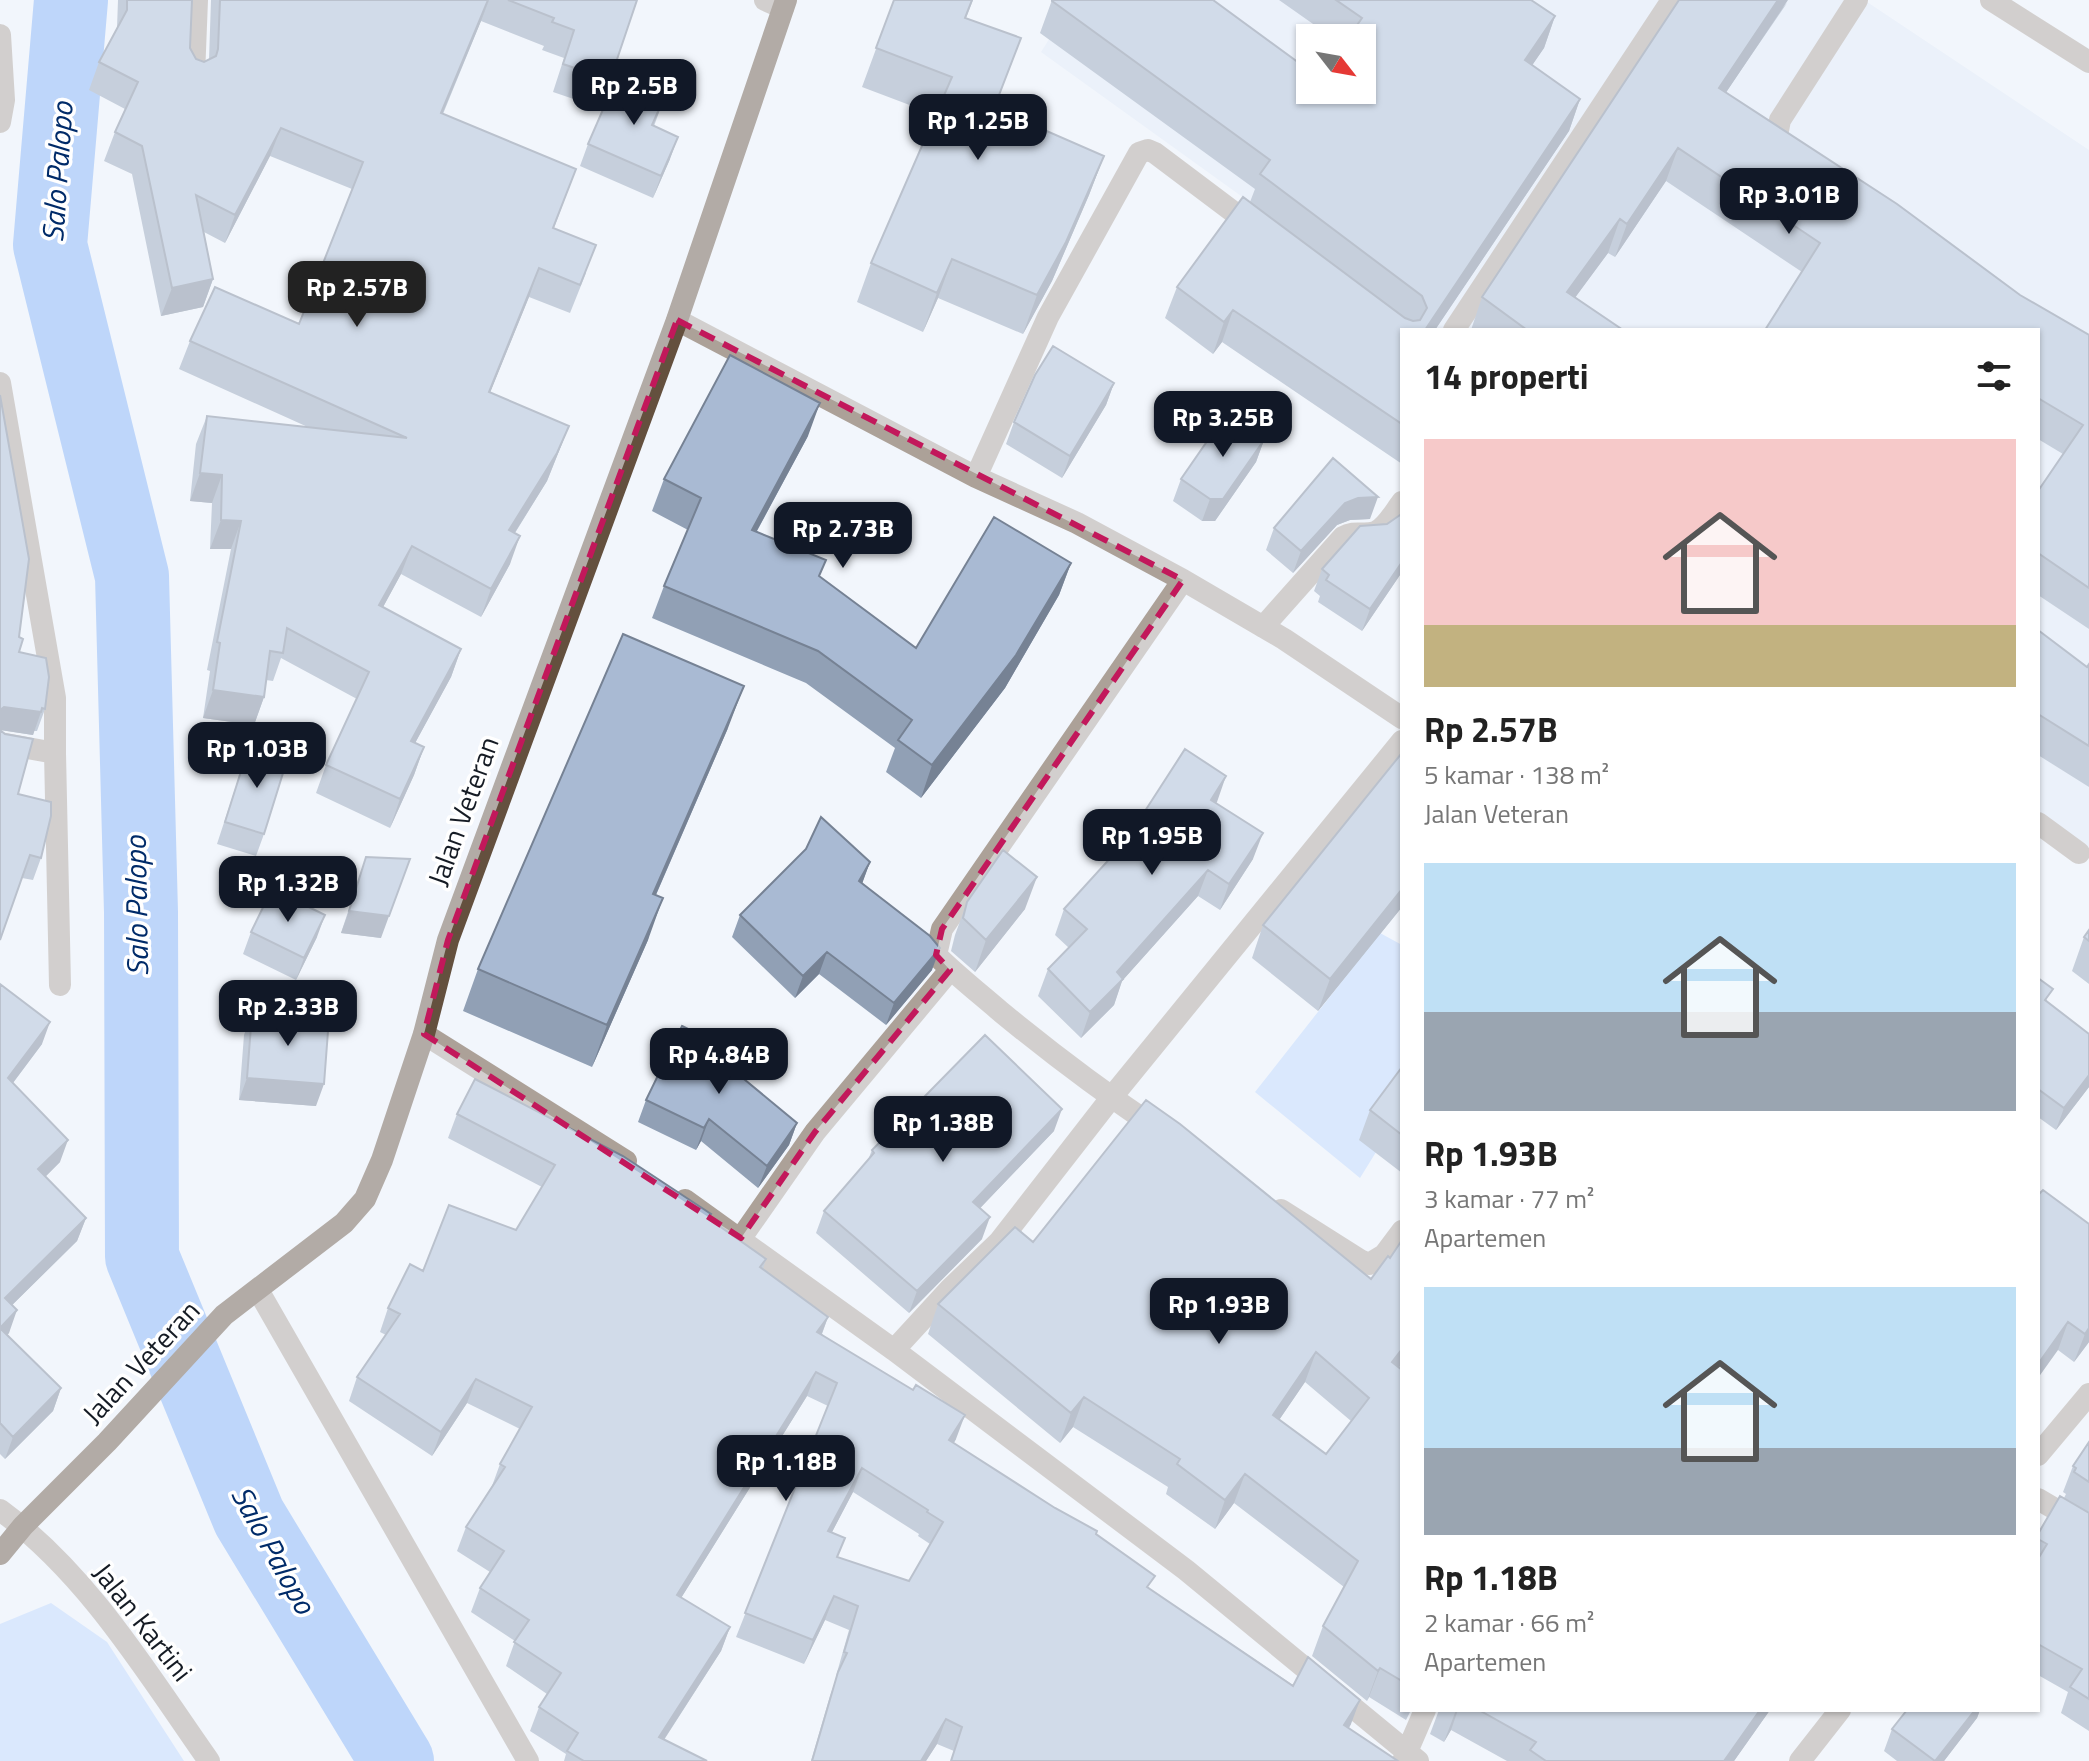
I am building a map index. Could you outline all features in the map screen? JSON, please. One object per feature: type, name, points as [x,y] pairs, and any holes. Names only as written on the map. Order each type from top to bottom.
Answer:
[{"type":"highway","name":"Jalan Veteran","points":[[0,1554],[224,1315],[344,1223],[365,1199],[382,1160],[424,1034],[448,940],[677,320],[778,3]]},
{"type":"street","points":[[194,76],[197,0]]},
{"type":"street","points":[[1455,328],[1672,0]]},
{"type":"street","points":[[1798,167],[1786,158],[1776,141],[1780,120],[1857,0]]},
{"type":"street","points":[[1991,0],[2089,62]]},
{"type":"street","points":[[0,35],[4,100],[0,122]]},
{"type":"street","points":[[976,477],[1048,317],[1139,153],[1148,150],[1155,153],[1278,246]]},
{"type":"street","points":[[677,320],[976,477],[1077,523],[1183,580],[1263,627],[1400,717]]},
{"type":"street","points":[[0,383],[55,698],[60,985]]},
{"type":"street","points":[[1263,627],[1343,537],[1351,532],[1379,531],[1400,505]]},
{"type":"street","points":[[1176,1141],[1111,1098],[1031,1037],[936,955],[942,929],[1183,580]]},
{"type":"street","points":[[0,743],[55,753]]},
{"type":"street","points":[[894,1350],[999,1242],[1111,1098],[1400,743]]},
{"type":"street","points":[[2040,824],[2086,851]]},
{"type":"street","points":[[741,1238],[815,1132],[950,970]]},
{"type":"street","points":[[424,1034],[639,1169]]},
{"type":"street","points":[[665,1186],[894,1350],[1223,1599],[1409,1758],[1424,1712]]},
{"type":"street","points":[[1268,1202],[1369,1264],[1384,1255],[1400,1234]]},
{"type":"street","points":[[258,1290],[528,1761]]},
{"type":"street","points":[[2040,1453],[2089,1394]]},
{"type":"street","points":[[2040,1500],[2089,1529]]},
{"type":"street","name":"Jalan Kartini","points":[[0,1510],[23,1526],[87,1593],[209,1761]]},
{"type":"street","points":[[1800,1761],[1838,1712]]},
{"type":"highlighted area","points":[[677,320],[1183,580],[942,929],[936,955],[950,970],[815,1132],[741,1238],[424,1034],[448,940]]},
{"type":"shaded area","points":[[1074,0],[1864,0],[2089,150],[2089,855],[2040,818],[2040,328],[1424,328],[1041,52]]},
{"type":"shaded area","points":[[1380,933],[1400,944],[1400,1113],[1360,1178],[1255,1092]]},
{"type":"shaded area","points":[[51,1603],[107,1642],[184,1761],[0,1761],[0,1624]]},
{"type":"building","points":[[127,0],[192,0],[190,48],[196,59],[204,62],[216,56],[218,49],[220,0],[488,0],[441,113],[576,169],[553,228],[596,245],[580,285],[539,268],[489,392],[569,426],[557,453],[509,530],[520,536],[491,589],[412,546],[379,605],[461,649],[411,741],[424,747],[400,799],[326,765],[369,672],[287,628],[283,653],[270,651],[264,697],[213,690],[220,643],[217,642],[241,521],[221,520],[222,475],[200,473],[207,416],[407,438],[190,341],[215,287],[299,324],[363,162],[281,128],[235,215],[196,195],[213,279],[172,288],[142,146],[115,132],[138,82],[99,62],[127,10]]},
{"type":"building","points":[[508,0],[637,0],[610,80],[563,64],[574,30],[552,22],[554,18]]},
{"type":"building","points":[[894,0],[972,0],[965,18],[1021,38],[994,108],[1104,156],[1066,242],[1037,295],[952,259],[937,293],[871,263],[952,77],[876,48]]},
{"type":"building","points":[[1052,0],[1213,0],[1296,61],[1296,104],[1376,104],[1376,24],[1358,24],[1362,18],[1336,0],[1531,0],[1555,16],[1525,60],[1580,99],[1426,328],[1400,328],[1400,423],[1233,310],[1224,322],[1177,287],[1243,197],[1405,318],[1420,320],[1427,308],[1422,296],[1260,174],[1270,160]]},
{"type":"building","points":[[1679,0],[1778,0],[1719,88],[1897,204],[2020,295],[2089,335],[2089,588],[2040,554],[2040,488],[2083,425],[2040,399],[2040,328],[1766,328],[1820,243],[1678,148],[1627,224],[1620,219],[1567,292],[1620,328],[1524,328],[1482,297]]},
{"type":"building","points":[[618,75],[665,96],[652,125],[678,137],[661,176],[588,144]]},
{"type":"building","points":[[1053,346],[1114,383],[1070,456],[1014,422],[1035,375]]},
{"type":"building","points":[[730,355],[820,403],[752,530],[826,560],[819,576],[916,648],[994,517],[1071,563],[1016,655],[932,765],[898,740],[912,720],[818,651],[664,586],[701,498],[664,479]]},
{"type":"building","points":[[0,395],[29,559],[19,637],[23,639],[19,652],[46,658],[49,677],[45,709],[42,708],[41,712],[4,707],[0,710]]},
{"type":"building","points":[[1226,414],[1264,440],[1223,499],[1210,499],[1181,479]]},
{"type":"building","points":[[1333,458],[1378,497],[1358,498],[1345,503],[1301,551],[1274,528]]},
{"type":"building","points":[[1400,515],[1400,565],[1370,609],[1326,580],[1329,575],[1322,569],[1360,526],[1387,524]]},
{"type":"building","points":[[2040,632],[2087,667],[2089,664],[2089,746],[2040,715]]},
{"type":"building","points":[[623,634],[744,686],[653,894],[663,898],[607,1025],[478,969]]},
{"type":"building","points":[[0,730],[5,734],[33,739],[18,794],[51,802],[51,816],[41,858],[30,855],[0,940]]},
{"type":"building","points":[[249,746],[288,757],[264,834],[225,822]]},
{"type":"building","points":[[1185,749],[1226,776],[1211,800],[1263,833],[1229,884],[1208,870],[1117,972],[1123,979],[1090,1012],[1048,969],[1087,929],[1064,909],[1125,842]]},
{"type":"building","points":[[1400,755],[1400,892],[1330,979],[1263,925]]},
{"type":"building","points":[[821,817],[870,862],[859,881],[930,936],[940,948],[894,1003],[827,952],[803,976],[740,915],[806,849]]},
{"type":"building","points":[[1003,850],[1037,877],[986,940],[963,918],[967,902]]},
{"type":"building","points":[[366,857],[410,859],[389,916],[349,911]]},
{"type":"building","points":[[272,889],[325,915],[304,958],[251,932]]},
{"type":"building","points":[[2040,979],[2053,989],[2045,1000],[2089,1034],[2089,1075],[2064,1108],[2040,1090]]},
{"type":"building","points":[[0,984],[50,1022],[8,1078],[68,1140],[38,1169],[86,1218],[5,1298],[17,1310],[0,1328]]},
{"type":"building","points":[[252,1013],[329,1018],[324,1084],[247,1078]]},
{"type":"building","points":[[682,1026],[740,1055],[733,1070],[797,1123],[767,1166],[709,1119],[704,1128],[646,1100]]},
{"type":"building","points":[[985,1035],[1062,1109],[973,1202],[990,1217],[917,1291],[824,1211],[874,1153],[872,1150]]},
{"type":"building","points":[[1400,1070],[1400,1133],[1370,1110]]},
{"type":"building","points":[[475,1079],[623,1156],[711,1214],[708,1218],[766,1259],[760,1267],[828,1317],[817,1332],[913,1390],[916,1385],[965,1415],[949,1440],[1055,1508],[1097,1531],[1096,1534],[1155,1576],[1147,1587],[1293,1686],[1308,1657],[1360,1700],[1344,1725],[1398,1761],[951,1761],[962,1727],[946,1719],[921,1761],[812,1761],[838,1672],[847,1653],[844,1652],[858,1606],[834,1596],[813,1640],[745,1613],[837,1383],[816,1372],[677,1595],[730,1627],[659,1737],[707,1761],[584,1761],[567,1751],[578,1733],[539,1707],[561,1673],[514,1642],[529,1620],[480,1588],[504,1551],[466,1527],[505,1467],[500,1464],[532,1407],[476,1379],[441,1432],[357,1377],[400,1314],[388,1308],[410,1264],[423,1271],[449,1205],[516,1230],[555,1165],[457,1114]],"holes":[[[862,1468],[943,1522],[909,1581],[837,1557],[845,1538],[828,1531]]]},
{"type":"building","points":[[1146,1100],[1371,1279],[1400,1243],[1400,1352],[1392,1362],[1400,1368],[1400,1680],[1380,1668],[1378,1671],[1323,1626],[1358,1561],[1245,1474],[1225,1500],[1177,1464],[1180,1459],[1084,1397],[1071,1413],[938,1304],[1015,1227],[1033,1242]],"holes":[[[1316,1352],[1369,1398],[1326,1454],[1273,1415]]]},
{"type":"building","points":[[2043,1190],[2089,1224],[2089,1328],[2085,1334],[2068,1322],[2040,1361],[2040,1193]]},
{"type":"building","points":[[0,1328],[61,1388],[13,1437],[0,1423]]},
{"type":"building","points":[[2089,1442],[2089,1482],[2074,1472],[2076,1468],[2073,1466]]},
{"type":"building","points":[[2060,1496],[2089,1513],[2089,1699],[2070,1687],[2082,1669],[2040,1645],[2040,1556],[2047,1544],[2040,1540],[2040,1531]]},
{"type":"building","points":[[1483,1712],[1759,1712],[1724,1761],[1546,1761],[1530,1750],[1536,1742]]},
{"type":"building","points":[[1905,1712],[1973,1712],[1935,1761],[1892,1729]]},
{"type":"waterway","name":"Salo Palopo","points":[[71,0],[50,245],[132,576],[141,912],[142,1257],[249,1517],[397,1761]]}]
